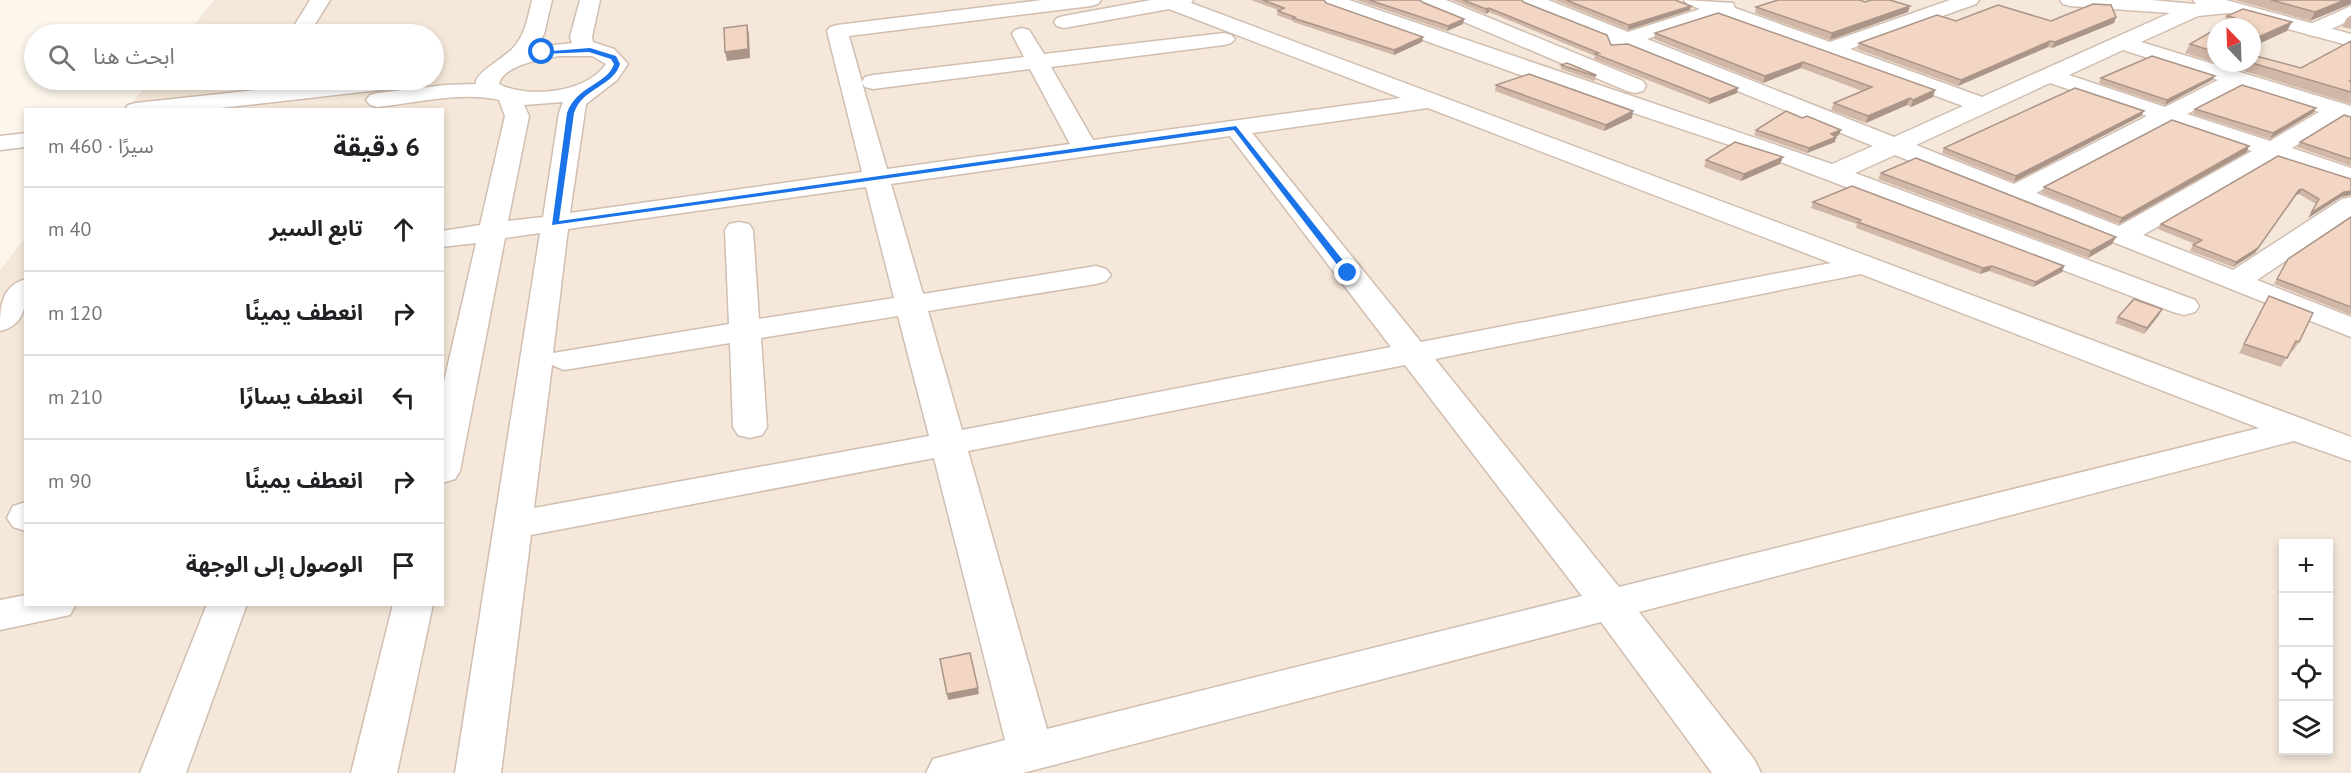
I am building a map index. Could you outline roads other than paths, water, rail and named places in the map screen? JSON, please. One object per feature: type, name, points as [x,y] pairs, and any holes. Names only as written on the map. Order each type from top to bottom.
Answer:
[{"type":"street","points":[[305,24],[320,0]]},
{"type":"street","points":[[444,461],[517,116],[501,94],[488,87],[488,80],[493,72],[527,49],[533,41],[542,0]]},
{"type":"street","points":[[590,0],[581,37],[583,45],[590,50]]},
{"type":"street","points":[[839,40],[1091,0]]},
{"type":"street","points":[[1334,0],[1451,44],[1792,159],[2184,306]]},
{"type":"street","points":[[1429,0],[1573,58],[1792,159]]},
{"type":"street","points":[[1530,0],[2351,328]]},
{"type":"street","points":[[1694,0],[1985,106]]},
{"type":"street","points":[[1534,72],[1627,39],[1751,0]]},
{"type":"street","points":[[1828,50],[1968,0]]},
{"type":"street","points":[[2070,0],[2217,4],[2351,40]]},
{"type":"street","points":[[839,40],[1061,22],[1173,1],[2351,450]]},
{"type":"street","points":[[1832,174],[2122,43],[2217,4]]},
{"type":"street","points":[[2313,30],[2351,12]]},
{"type":"street","points":[[1451,44],[1492,26]]},
{"type":"street","points":[[1022,34],[1085,149]]},
{"type":"street","points":[[873,82],[1224,39]]},
{"type":"street","points":[[839,40],[1032,752]]},
{"type":"street","points":[[2122,43],[2344,112]]},
{"type":"street","points":[[444,74],[508,63],[551,51],[590,50],[614,57],[617,64],[615,72],[575,101],[571,113],[478,773]]},
{"type":"street","points":[[2050,76],[2351,176]]},
{"type":"street","points":[[2014,194],[2237,79]]},
{"type":"street","points":[[313,108],[446,92],[550,97],[592,87]]},
{"type":"street","points":[[160,108],[254,90]]},
{"type":"street","points":[[444,240],[1432,100]]},
{"type":"street","points":[[395,108],[415,105],[414,108]]},
{"type":"street","points":[[2121,236],[2344,112]]},
{"type":"street","points":[[0,125],[24,122]]},
{"type":"street","points":[[1236,128],[1610,604],[1738,773]]},
{"type":"street","points":[[0,143],[24,140]]},
{"type":"street","points":[[2235,282],[2351,205]]},
{"type":"street","points":[[739,230],[750,427]]},
{"type":"street","points":[[513,525],[948,444],[1864,265]]},
{"type":"street","points":[[564,360],[1096,275]]},
{"type":"street","points":[[949,773],[2297,429]]},
{"type":"street","points":[[0,615],[46,606]]},
{"type":"street","points":[[163,773],[226,606]]},
{"type":"street","points":[[374,773],[413,606]]}]
